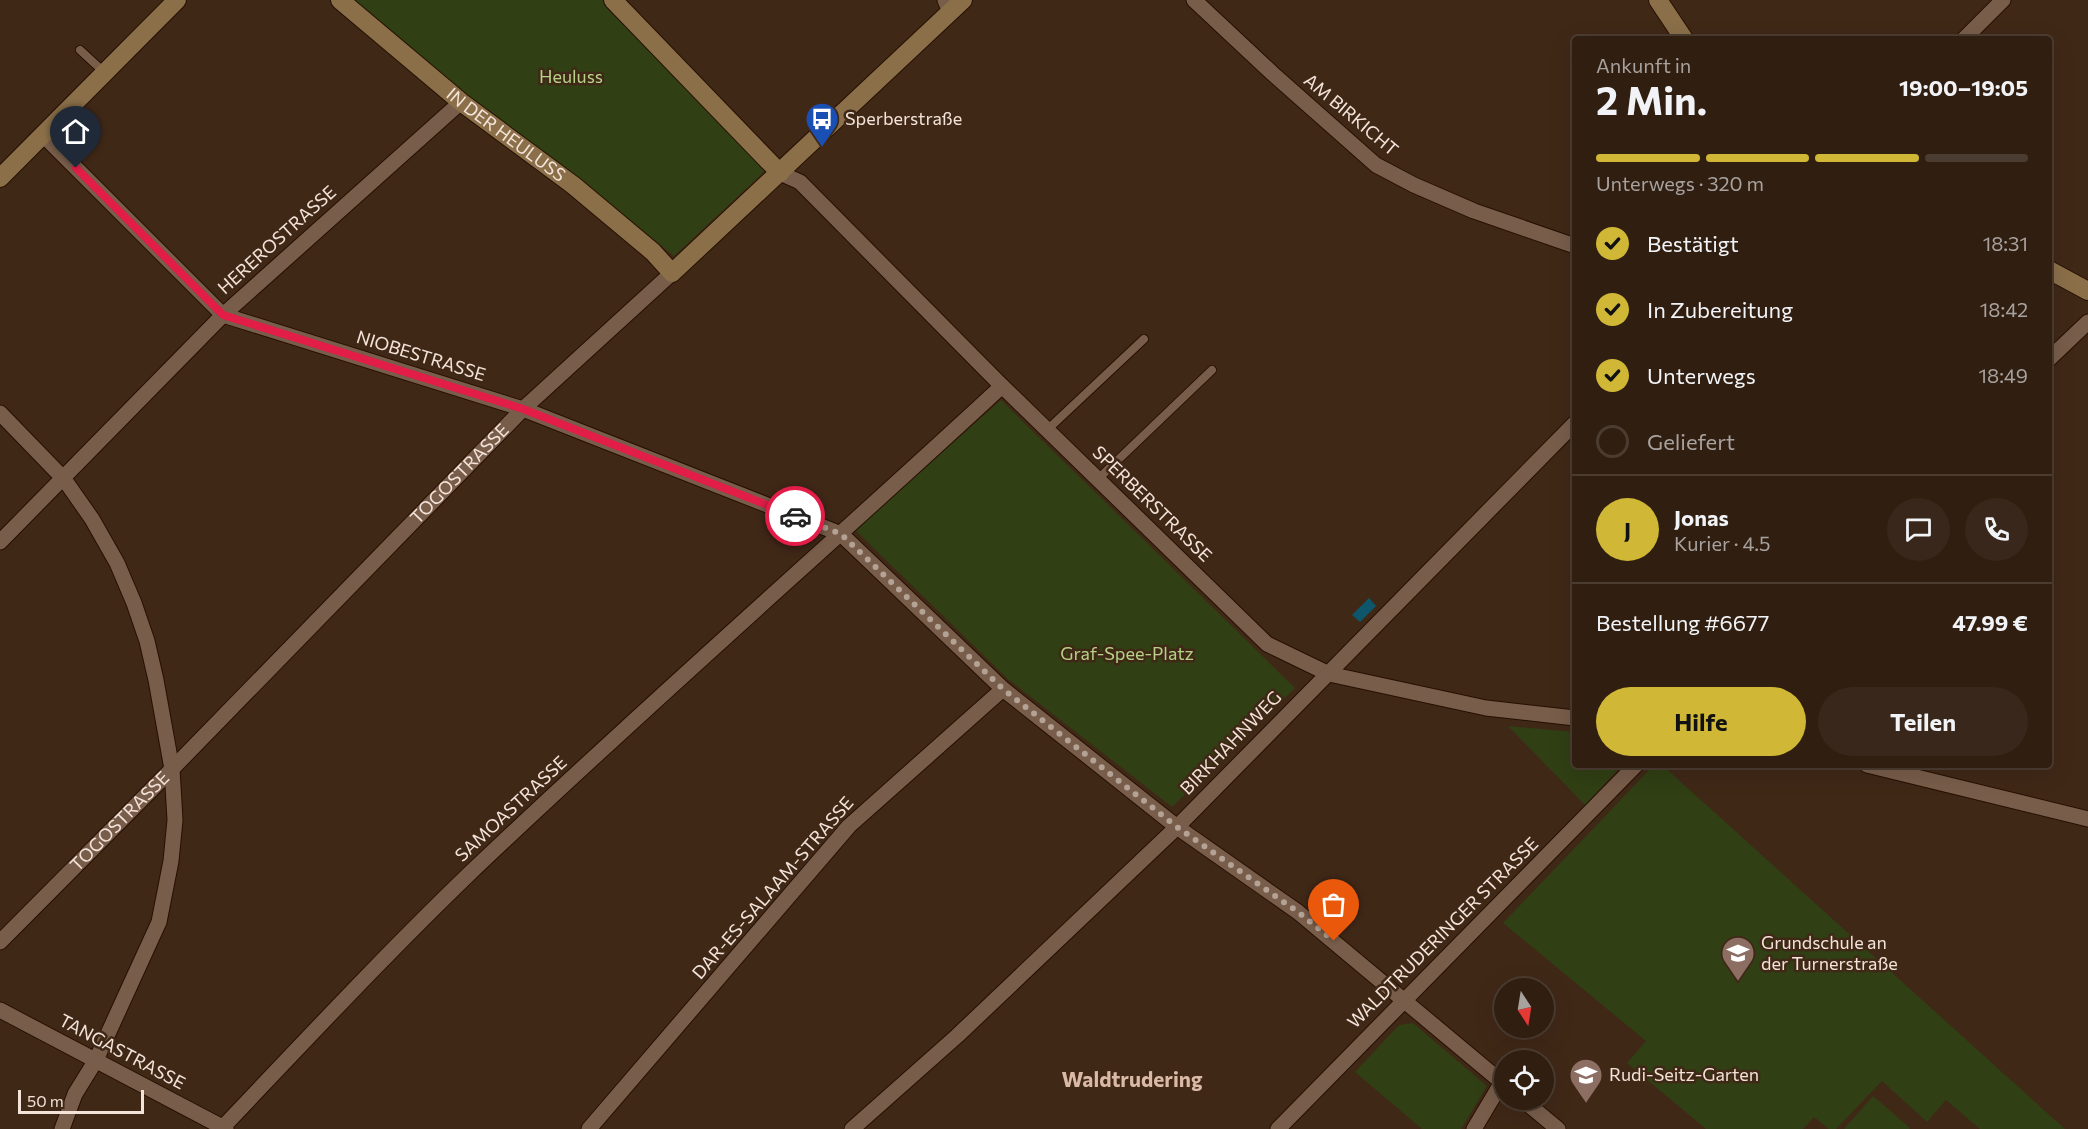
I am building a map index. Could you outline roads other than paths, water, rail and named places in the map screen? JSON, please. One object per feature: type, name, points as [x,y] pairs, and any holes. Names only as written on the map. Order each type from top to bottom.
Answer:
[{"type":"street","points":[[0,178],[177,0]]},
{"type":"street","name":"IN DER HEULUSS","points":[[340,0],[461,102],[573,185],[653,252],[672,273]]},
{"type":"street","points":[[613,0],[780,173]]},
{"type":"street","name":"AM BIRKICHT","points":[[1194,0],[1376,165],[1414,185],[1474,211],[1572,245]]},
{"type":"street","points":[[1659,0],[1682,36]]},
{"type":"street","points":[[1967,36],[2003,0]]},
{"type":"street","name":"TOGOSTRASSE","points":[[0,942],[523,409],[780,173],[952,4]]},
{"type":"street","name":"HEREROSTRASSE","points":[[0,542],[223,315],[461,102]]},
{"type":"street","name":"NIOBESTRASSE","points":[[43,135],[223,315],[523,409],[841,534]]},
{"type":"street","name":"SPERBERSTRASSE","points":[[780,173],[800,182],[1002,386],[1267,644],[1329,674],[1486,708],[1572,718]]},
{"type":"street","points":[[2052,272],[2088,291]]},
{"type":"street","points":[[2052,357],[2088,322]]},
{"type":"street","points":[[1002,386],[841,534],[1003,689],[1177,827],[1298,912],[1494,1075]]},
{"type":"street","points":[[0,413],[64,479],[92,519],[117,563],[147,641],[172,769],[174,831],[171,861],[159,922],[96,1060],[75,1094],[62,1129]]},
{"type":"street","name":"BIRKHAHNWEG","points":[[852,1129],[957,1036],[1177,827],[1572,426]]},
{"type":"street","name":"SAMOASTRASSE","points":[[225,1128],[358,985],[468,876],[622,732],[841,534]]},
{"type":"street","name":"DAR-ES-SALAAM-STRASSE","points":[[589,1129],[849,826],[1003,689]]},
{"type":"street","name":"WALDTRUDERINGER STRASSE","points":[[1278,1129],[1633,768]]},
{"type":"street","points":[[1880,768],[2088,819]]},
{"type":"street","name":"TANGASTRASSE","points":[[0,1010],[225,1128]]},
{"type":"street","points":[[1474,1129],[1494,1097]]},
{"type":"street","points":[[1535,1110],[1558,1129]]},
{"type":"lane","points":[[80,50],[105,73]]},
{"type":"lane","points":[[1047,430],[1144,339]]},
{"type":"lane","points":[[1098,479],[1212,370]]},
{"type":"water","points":[[1369,598],[1376,606],[1360,622],[1352,615]]},
{"type":"place","name":"Sperberstraße","points":[[822,148]]},
{"type":"place","name":"Grundschule an der Turnerstraße","points":[[1738,982]]},
{"type":"place","name":"Rudi-Seitz-Garten","points":[[1586,1104]]},
{"type":"district","name":"Waldtrudering","points":[[1132,1080]]},
{"type":"park label","name":"Heuluss","points":[[571,77]]},
{"type":"park label","name":"Graf-Spee-Platz","points":[[1127,654]]}]
